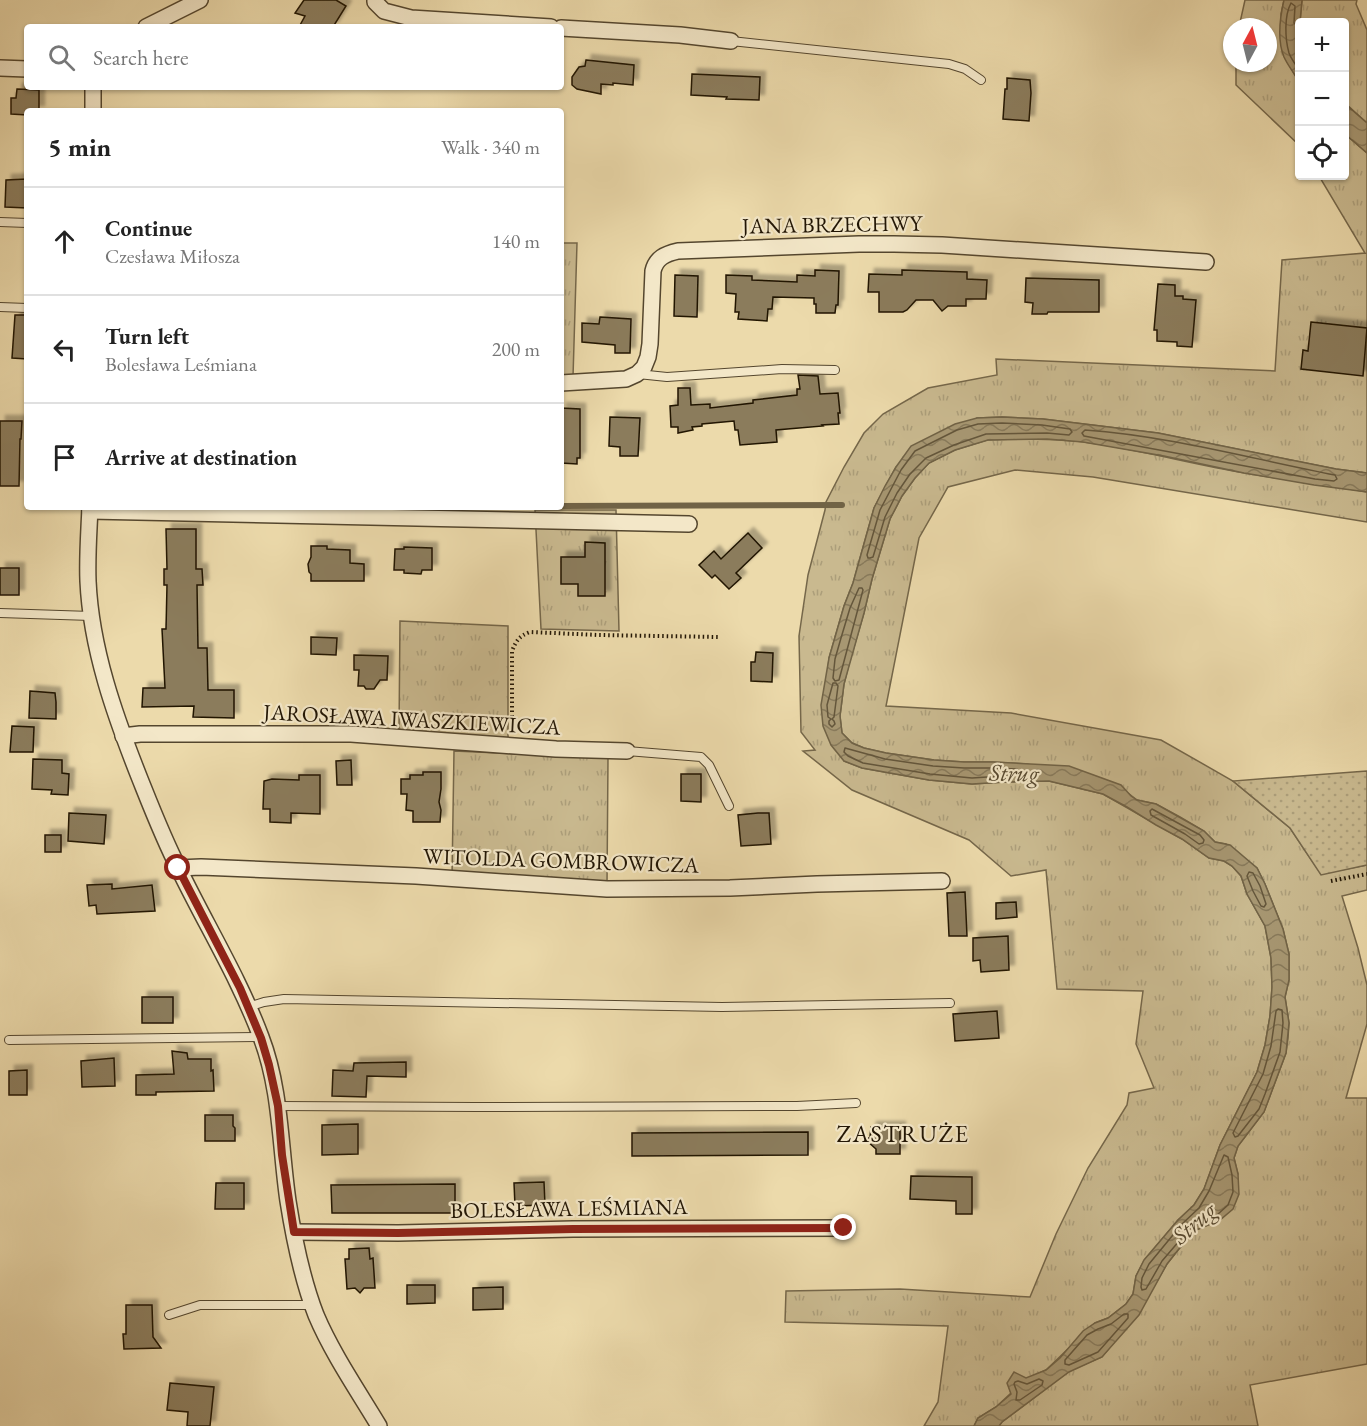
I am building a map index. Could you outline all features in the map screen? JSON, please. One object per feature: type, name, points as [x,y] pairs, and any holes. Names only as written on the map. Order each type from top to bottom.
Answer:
[{"type":"street","points":[[152,24],[200,0]]},
{"type":"street","points":[[375,0],[384,11],[411,18],[504,24]]},
{"type":"street","points":[[564,28],[680,35],[731,41]]},
{"type":"street","points":[[0,68],[24,69]]},
{"type":"street","points":[[93,90],[93,108]]},
{"type":"street","name":"JANA BRZECHWY","points":[[637,374],[644,367],[648,357],[654,265],[660,258],[678,251],[894,244],[1206,262]]},
{"type":"street","points":[[564,383],[626,379],[637,374]]},
{"type":"street","points":[[90,510],[88,580],[91,616],[98,654],[123,736],[178,868],[235,978],[261,1038],[278,1106],[282,1155],[304,1278],[316,1316],[379,1426]]},
{"type":"street","points":[[130,510],[688,524]]},
{"type":"street","name":"JAROSŁAWA IWASZKIEWICZA","points":[[123,736],[140,734],[351,734],[556,749],[627,751]]},
{"type":"street","name":"WITOLDA GOMBROWICZA","points":[[178,868],[416,876],[607,889],[730,888],[942,881]]},
{"type":"street","name":"BOLESŁAWA LEŚMIANA","points":[[294,1232],[844,1228]]},
{"type":"lane","points":[[731,41],[949,64],[965,69],[981,80]]},
{"type":"lane","points":[[0,222],[24,223]]},
{"type":"lane","points":[[0,307],[24,308]]},
{"type":"lane","points":[[637,374],[667,377],[782,369],[835,370]]},
{"type":"lane","points":[[0,613],[91,616]]},
{"type":"lane","points":[[627,751],[701,758],[710,765],[729,806]]},
{"type":"lane","points":[[248,1007],[284,999],[722,1007],[950,1003]]},
{"type":"lane","points":[[9,1040],[261,1038]]},
{"type":"lane","points":[[278,1106],[786,1106],[856,1103]]},
{"type":"lane","points":[[169,1315],[200,1305],[313,1305]]},
{"type":"path","points":[[513,746],[512,651],[521,635],[530,632],[718,637]]},
{"type":"path","points":[[1331,881],[1367,874]]},
{"type":"green space","points":[[1245,0],[1284,0],[1281,14],[1284,56],[1295,75],[1295,141],[1236,85],[1236,72],[1277,72],[1277,18],[1241,18]]},
{"type":"green space","points":[[1302,0],[1357,0],[1356,4],[1367,30],[1367,123],[1349,107],[1349,18],[1300,18]]},
{"type":"green space","points":[[1349,137],[1367,153],[1367,473],[1336,469],[1158,433],[1043,419],[977,418],[896,467],[874,508],[829,658],[827,680],[844,761],[862,768],[929,780],[972,784],[1049,781],[1103,794],[1182,839],[1209,858],[1224,861],[1232,866],[1241,876],[1247,894],[1265,926],[1271,958],[1270,1016],[1257,1072],[1220,1145],[1204,1189],[1194,1205],[1178,1220],[1144,1261],[1136,1276],[1133,1294],[1126,1304],[1108,1318],[1095,1323],[1046,1370],[1009,1387],[1011,1393],[996,1407],[978,1418],[974,1426],[924,1426],[938,1402],[948,1326],[785,1322],[786,1291],[900,1289],[1030,1297],[1056,1234],[1088,1168],[1127,1105],[1129,1093],[1154,1088],[1136,1044],[1143,991],[1057,989],[1046,870],[1011,876],[969,840],[852,790],[803,751],[815,750],[801,732],[799,636],[808,575],[826,502],[864,433],[883,414],[928,388],[997,375],[996,359],[1275,371],[1282,260],[1365,253],[1321,180],[1349,180]]},
{"type":"green space","points":[[564,243],[577,243],[573,377],[564,378]]},
{"type":"green space","points":[[987,440],[1067,440],[1104,445],[1245,473],[1367,492],[1367,522],[1093,477],[1015,470],[948,487],[919,538],[886,706],[1011,713],[1161,740],[1233,781],[1290,828],[1321,874],[1367,865],[1367,890],[1342,896],[1367,985],[1367,1024],[1346,1098],[1367,1098],[1367,1364],[1250,1385],[1258,1426],[999,1426],[1069,1371],[1102,1357],[1148,1296],[1178,1250],[1196,1230],[1220,1220],[1238,1174],[1234,1158],[1238,1146],[1264,1112],[1286,1053],[1289,1023],[1285,997],[1289,980],[1289,954],[1283,929],[1257,868],[1226,844],[1215,842],[1204,831],[1180,817],[1156,804],[1137,800],[1124,790],[1027,764],[934,760],[886,753],[852,743],[842,733],[840,716],[849,664],[890,519],[902,496],[929,463],[955,450]]},
{"type":"green space","points":[[535,510],[616,510],[619,631],[541,629]]},
{"type":"green space","points":[[400,621],[508,626],[508,740],[399,732]]},
{"type":"green space","points":[[454,751],[608,758],[607,886],[452,877]]},
{"type":"green space","points":[[1367,771],[1367,865],[1321,875],[1290,828],[1233,781]]},
{"type":"water","points":[[1284,0],[1302,0],[1300,18],[1295,18],[1295,75],[1284,57],[1280,43],[1280,21]]},
{"type":"water","points":[[1349,107],[1367,123],[1367,153],[1349,137]]},
{"type":"water","name":"Strug","points":[[977,418],[1043,419],[1158,433],[1336,469],[1367,473],[1367,492],[1244,473],[1083,442],[1047,439],[988,440],[955,450],[929,463],[902,496],[890,519],[844,684],[840,716],[842,733],[852,743],[886,753],[934,760],[1069,766],[1121,785],[1137,800],[1156,804],[1204,831],[1215,842],[1230,845],[1257,868],[1283,929],[1289,954],[1289,980],[1285,997],[1289,1023],[1286,1053],[1264,1112],[1238,1146],[1234,1158],[1239,1194],[1233,1209],[1220,1220],[1196,1230],[1178,1250],[1167,1264],[1139,1315],[1102,1357],[1069,1372],[999,1426],[974,1426],[978,1418],[1011,1394],[1007,1383],[1014,1372],[1026,1378],[1046,1370],[1060,1358],[1083,1331],[1108,1318],[1126,1304],[1133,1294],[1136,1276],[1144,1260],[1194,1205],[1204,1189],[1220,1145],[1257,1072],[1265,1045],[1272,987],[1271,958],[1265,926],[1247,894],[1241,876],[1224,861],[1209,858],[1182,839],[1127,807],[1103,794],[1049,781],[972,784],[929,780],[862,768],[844,761],[831,745],[823,726],[821,705],[829,658],[874,508],[885,486],[911,446],[955,424]]},
{"type":"building","points":[[304,0],[336,0],[346,6],[335,24],[301,24],[305,16],[295,13]]},
{"type":"building","points":[[586,60],[634,65],[633,85],[601,84],[601,94],[577,89],[572,85],[572,77],[579,67],[585,66]]},
{"type":"building","points":[[692,74],[760,77],[759,100],[691,95]]},
{"type":"building","points":[[1007,78],[1030,80],[1029,121],[1003,119]]},
{"type":"building","points":[[17,89],[39,90],[39,108],[24,108],[24,115],[11,114],[11,98],[16,98]]},
{"type":"building","points":[[24,179],[24,208],[5,207],[6,180]]},
{"type":"building","points":[[815,270],[839,271],[838,305],[836,305],[835,313],[816,313],[814,298],[773,297],[772,309],[768,309],[767,321],[738,319],[739,312],[735,312],[736,294],[726,293],[726,275],[752,276],[752,280],[797,282],[797,275],[815,276]]},
{"type":"building","points":[[902,270],[967,272],[967,279],[987,280],[986,299],[966,299],[966,306],[948,306],[942,311],[933,300],[916,300],[903,312],[879,312],[879,292],[868,292],[869,274],[902,275]]},
{"type":"building","points":[[675,275],[698,276],[697,317],[674,316]]},
{"type":"building","points":[[1026,278],[1099,280],[1099,312],[1032,314],[1033,303],[1025,302]]},
{"type":"building","points":[[1158,284],[1175,285],[1175,296],[1196,300],[1192,347],[1177,346],[1177,342],[1157,341],[1157,330],[1154,330]]},
{"type":"building","points":[[15,315],[24,315],[24,359],[12,358]]},
{"type":"building","points":[[600,317],[631,319],[630,353],[615,353],[615,345],[582,342],[582,323],[599,324]]},
{"type":"building","points":[[1311,322],[1367,328],[1363,376],[1301,369],[1303,350],[1308,351]]},
{"type":"building","points":[[798,375],[818,376],[820,394],[838,393],[839,424],[776,430],[777,442],[740,445],[734,421],[702,424],[702,426],[692,427],[693,430],[678,433],[678,427],[671,427],[670,406],[678,405],[678,388],[690,388],[691,405],[710,404],[710,408],[797,395],[797,389],[800,389]]},
{"type":"building","points":[[564,408],[580,409],[580,458],[577,458],[577,464],[564,463]]},
{"type":"building","points":[[610,417],[640,418],[638,456],[620,456],[620,447],[609,446]]},
{"type":"building","points":[[0,421],[22,421],[19,486],[0,486]]},
{"type":"building","points":[[166,529],[196,529],[196,569],[202,569],[203,585],[197,585],[198,648],[207,648],[208,690],[234,690],[234,718],[193,717],[194,706],[142,707],[143,688],[165,688],[162,629],[166,629],[167,585],[164,585],[164,569],[167,569]]},
{"type":"building","points":[[748,533],[762,548],[736,573],[741,578],[729,589],[715,575],[712,578],[699,565],[714,551],[721,559]]},
{"type":"building","points":[[585,542],[605,543],[605,596],[578,596],[578,584],[561,584],[561,557],[585,557]]},
{"type":"building","points":[[311,546],[350,550],[350,563],[364,564],[364,581],[311,581],[308,564],[311,557]]},
{"type":"building","points":[[404,547],[432,548],[432,570],[422,570],[421,574],[394,570],[395,549],[404,549]]},
{"type":"building","points":[[0,568],[19,568],[19,595],[0,595]]},
{"type":"building","points":[[311,637],[337,638],[336,655],[311,654]]},
{"type":"building","points":[[756,652],[773,653],[772,682],[751,681],[751,662],[755,662]]},
{"type":"building","points":[[354,655],[388,656],[387,680],[380,680],[374,689],[358,686],[359,670],[354,670]]},
{"type":"building","points":[[30,691],[55,693],[56,719],[29,718]]},
{"type":"building","points":[[12,726],[34,727],[33,752],[10,752]]},
{"type":"building","points":[[33,759],[62,760],[62,773],[69,774],[68,795],[51,794],[52,790],[32,789]]},
{"type":"building","points":[[351,760],[352,785],[337,785],[336,761]]},
{"type":"building","points":[[423,772],[441,772],[440,822],[413,822],[413,811],[406,810],[407,794],[401,794],[401,779],[410,779],[410,775],[423,775]]},
{"type":"building","points":[[681,774],[701,774],[701,802],[681,801]]},
{"type":"building","points":[[299,775],[320,775],[320,814],[291,813],[291,823],[270,822],[270,809],[263,809],[264,781],[299,780]]},
{"type":"building","points":[[69,813],[106,815],[104,844],[68,841]]},
{"type":"building","points":[[769,813],[771,844],[741,846],[738,815]]},
{"type":"building","points":[[45,835],[61,835],[61,852],[45,852]]},
{"type":"building","points":[[112,884],[112,889],[152,885],[155,911],[97,914],[96,905],[89,906],[87,885]]},
{"type":"building","points":[[965,892],[967,936],[949,936],[947,893]]},
{"type":"building","points":[[1016,902],[1017,917],[996,919],[996,903]]},
{"type":"building","points":[[1008,936],[1009,970],[981,972],[980,960],[973,961],[973,938]]},
{"type":"building","points":[[142,997],[173,997],[173,1023],[142,1023]]},
{"type":"building","points":[[997,1011],[999,1038],[955,1041],[953,1014]]},
{"type":"building","points":[[172,1051],[187,1053],[188,1059],[211,1059],[214,1091],[156,1092],[156,1095],[136,1095],[136,1075],[174,1074]]},
{"type":"building","points":[[114,1058],[115,1086],[82,1087],[81,1061]]},
{"type":"building","points":[[406,1062],[406,1077],[367,1076],[366,1097],[332,1096],[333,1070],[353,1071],[354,1063]]},
{"type":"building","points":[[27,1070],[27,1095],[9,1095],[9,1071]]},
{"type":"building","points":[[205,1115],[233,1115],[235,1141],[205,1141]]},
{"type":"building","points":[[358,1124],[358,1154],[322,1155],[322,1125]]},
{"type":"building","points":[[871,1127],[900,1127],[900,1154],[876,1154],[876,1149],[866,1140],[870,1137]]},
{"type":"building","points":[[808,1132],[808,1155],[632,1156],[632,1133]]},
{"type":"building","points":[[911,1176],[972,1177],[972,1214],[956,1214],[956,1201],[910,1199]]},
{"type":"building","points":[[544,1182],[545,1205],[515,1206],[514,1183]]},
{"type":"building","points":[[216,1183],[244,1183],[244,1209],[215,1209]]},
{"type":"building","points":[[455,1184],[455,1213],[332,1213],[331,1185]]},
{"type":"building","points":[[369,1248],[370,1259],[373,1258],[375,1288],[364,1288],[360,1293],[355,1288],[347,1289],[345,1259],[349,1259],[349,1249]]},
{"type":"building","points":[[407,1285],[435,1285],[435,1303],[407,1304]]},
{"type":"building","points":[[503,1287],[503,1309],[473,1310],[473,1288]]},
{"type":"building","points":[[126,1305],[152,1305],[153,1337],[161,1348],[124,1349]]},
{"type":"building","points":[[170,1383],[214,1387],[210,1426],[187,1426],[188,1412],[167,1410]]},
{"type":"waterway","points":[[564,506],[842,505]]},
{"type":"district","name":"ZASTRUŻE","points":[[903,1134]]},
{"type":"route","points":[[178,868],[240,988],[261,1038],[278,1106],[282,1155],[294,1232],[844,1228]]}]
